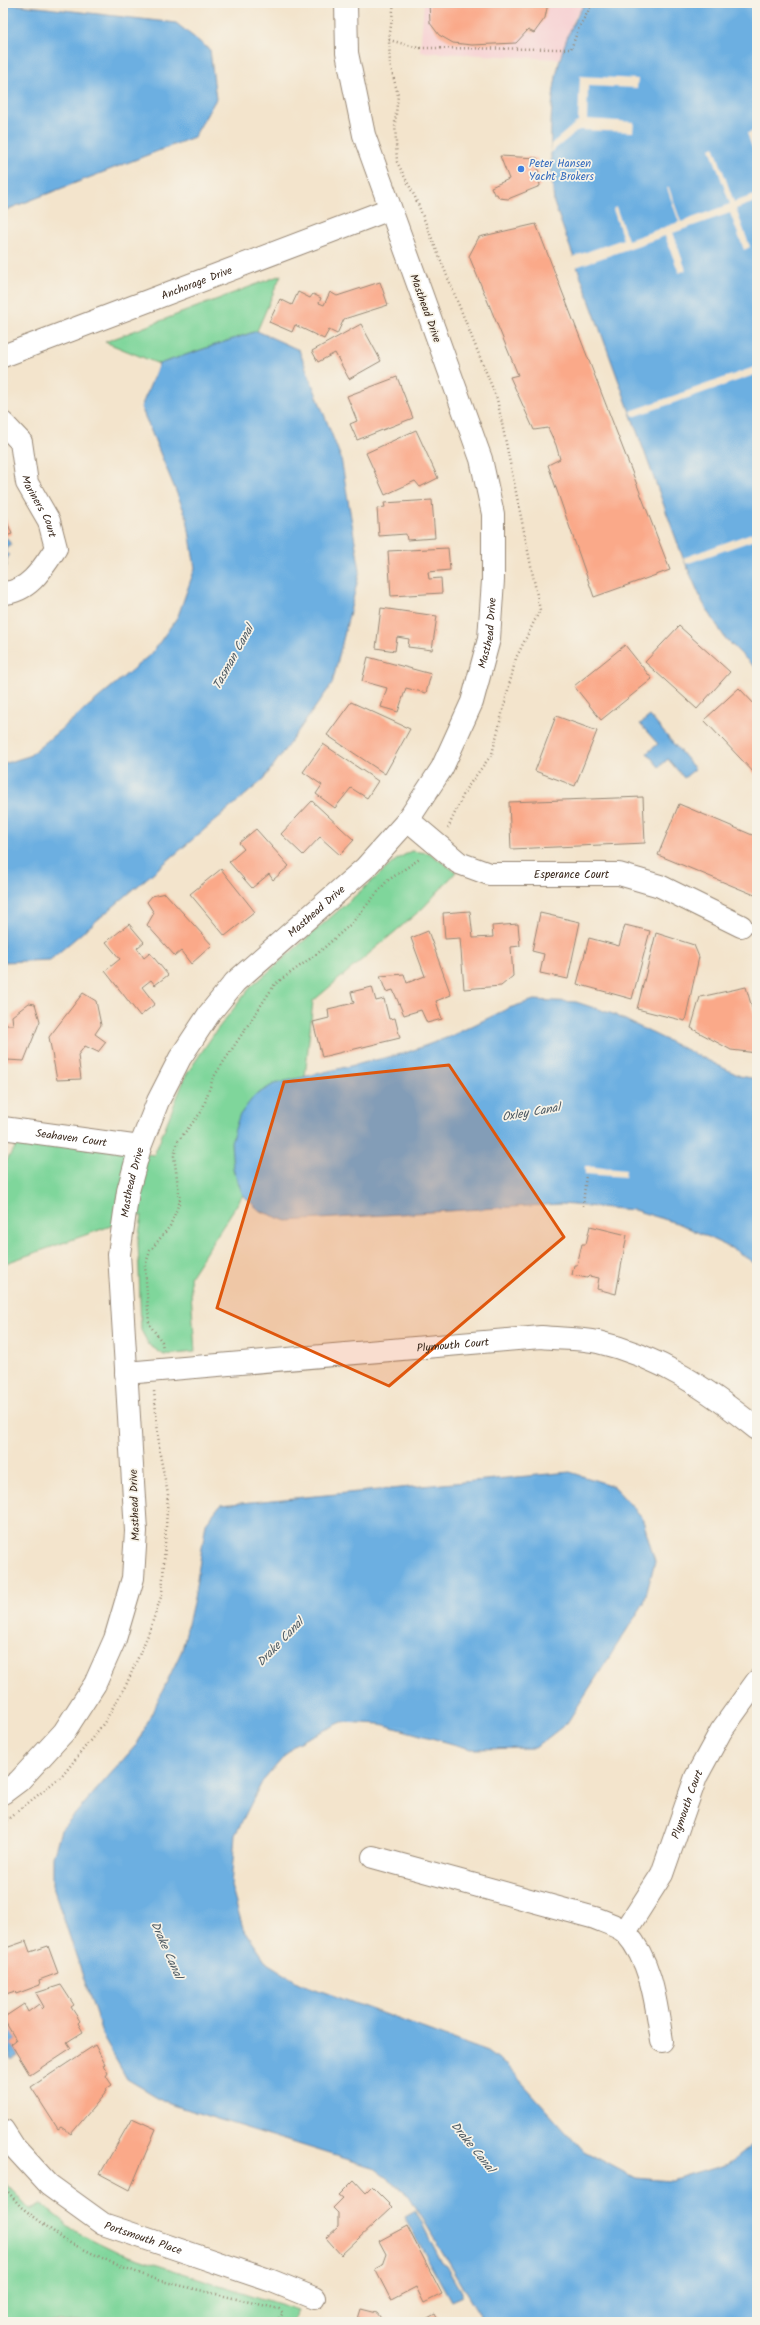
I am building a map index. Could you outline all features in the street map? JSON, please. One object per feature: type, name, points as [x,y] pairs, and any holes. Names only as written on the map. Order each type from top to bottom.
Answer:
[{"type":"street","name":"Masthead Drive","points":[[3,1793],[19,1781],[64,1732],[95,1684],[116,1639],[133,1578],[136,1531],[119,1254],[128,1191],[140,1147],[158,1101],[180,1058],[209,1014],[235,982],[365,868],[408,820],[442,768],[472,702],[489,639],[493,580],[493,514],[481,459],[364,135],[347,53],[346,3]]},
{"type":"street","name":"Anchorage Drive","points":[[3,356],[390,209]]},
{"type":"street","name":"Mariners Court","points":[[3,423],[21,442],[27,484],[50,521],[56,548],[38,576],[12,592],[3,593]]},
{"type":"street","name":"Esperance Court","points":[[408,820],[459,863],[489,874],[619,874],[660,886],[741,926]]},
{"type":"street","name":"Seahaven Court","points":[[3,1128],[140,1147]]},
{"type":"street","name":"Plymouth Court","points":[[126,1373],[541,1337],[598,1342],[656,1361],[698,1384],[757,1429]]},
{"type":"street","name":"Plymouth Court","points":[[625,1932],[662,1874],[696,1777],[721,1730],[757,1681]]},
{"type":"street","points":[[373,1857],[595,1918],[625,1932],[644,1961],[654,1992],[662,2041]]},
{"type":"street","name":"Portsmouth Place","points":[[3,2130],[14,2147],[49,2184],[104,2224],[272,2281],[314,2298]]},
{"type":"path","points":[[389,40],[419,48],[571,49],[579,27],[593,3]]},
{"type":"path","points":[[583,1206],[586,1174]]},
{"type":"path","points":[[3,2186],[21,2207],[66,2241],[157,2280],[279,2309],[282,2313],[276,2322]]},
{"type":"highlighted area","points":[[449,1065],[564,1237],[389,1386],[217,1308],[284,1082]]},
{"type":"shaded area","points":[[424,3],[429,3],[430,23],[439,35],[453,43],[472,45],[516,42],[528,30],[534,33],[545,18],[548,3],[585,3],[575,17],[559,59],[420,52]]},
{"type":"green space","points":[[281,275],[257,331],[159,364],[105,342]]},
{"type":"green space","points":[[411,851],[429,853],[456,872],[423,908],[313,1001],[305,1077],[274,1084],[233,1169],[243,1195],[190,1277],[195,1352],[164,1355],[149,1345],[141,1330],[138,1241],[142,1215],[3,1264],[3,1166],[21,1139],[154,1155],[186,1075],[216,1031],[250,988],[396,860]]},
{"type":"green space","points":[[3,2181],[30,2209],[41,2204],[75,2231],[120,2253],[298,2310],[292,2322],[3,2322]]},
{"type":"water","points":[[3,3],[176,23],[210,50],[216,99],[194,137],[3,211]]},
{"type":"water","points":[[585,3],[757,3],[757,670],[725,638],[703,603],[683,558],[554,203],[551,126],[556,75],[572,26]]},
{"type":"water","name":"Tasman Canal","points":[[257,331],[299,350],[341,458],[360,571],[332,684],[263,780],[50,960],[3,962],[3,764],[29,756],[152,653],[178,616],[195,568],[187,518],[141,407],[159,364]]},
{"type":"water","points":[[7,538],[11,545],[7,546],[5,552],[9,555],[6,561],[7,566],[3,570],[3,539]]},
{"type":"water","points":[[650,716],[695,769],[684,778],[668,759],[659,767],[647,753],[658,744],[640,724]]},
{"type":"water","name":"Oxley Canal","points":[[534,1000],[576,1002],[613,1014],[740,1076],[757,1079],[757,1265],[735,1250],[680,1224],[634,1210],[561,1204],[287,1221],[260,1211],[243,1195],[233,1169],[231,1142],[239,1116],[254,1096],[274,1084],[405,1053],[449,1037],[509,1008]]},
{"type":"water","name":"Drake Canal","points":[[570,1472],[613,1486],[642,1517],[655,1561],[644,1603],[567,1723],[535,1748],[471,1749],[381,1724],[342,1722],[295,1744],[262,1782],[235,1835],[231,1886],[243,1928],[267,1963],[299,1983],[488,2052],[507,2066],[584,2151],[635,2178],[672,2181],[728,2164],[757,2141],[757,2322],[478,2322],[480,2315],[408,2194],[372,2167],[169,2104],[127,2079],[104,2039],[53,1887],[53,1857],[61,1830],[137,1744],[182,1650],[194,1598],[206,1523],[220,1505]]},
{"type":"water","points":[[10,2029],[16,2040],[11,2044],[18,2056],[12,2060],[3,2036]]},
{"type":"water","points":[[415,2210],[442,2263],[447,2266],[462,2292],[462,2296],[451,2301],[404,2216]]},
{"type":"pier","points":[[580,76],[638,79],[637,88],[588,86],[587,119],[634,122],[633,132],[579,130],[550,153],[551,144],[578,121]]},
{"type":"pier","points":[[755,131],[757,137],[757,162],[747,133]]},
{"type":"pier","points":[[714,146],[734,202],[757,194],[757,201],[736,209],[750,247],[744,250],[730,213],[673,233],[686,270],[679,273],[665,236],[576,267],[572,257],[623,239],[613,209],[616,207],[628,240],[679,222],[667,188],[669,188],[681,222],[730,204],[710,148]]},
{"type":"pier","points":[[757,366],[757,374],[633,417],[631,411]]},
{"type":"pier","points":[[757,531],[757,539],[686,564],[683,558]]},
{"type":"pier","points":[[585,1166],[626,1170],[625,1177],[585,1174]]},
{"type":"building","points":[[429,3],[548,3],[545,18],[534,33],[528,30],[516,43],[472,45],[453,43],[439,35],[430,23]]},
{"type":"building","name":"Peter Hansen Yacht Brokers","points":[[500,156],[537,158],[540,186],[508,199],[499,198],[497,194],[494,194],[491,187],[509,179]]},
{"type":"building","points":[[536,224],[670,570],[594,597],[548,465],[560,459],[556,445],[548,428],[534,430],[510,377],[518,375],[469,256],[479,237]]},
{"type":"building","points":[[380,282],[388,305],[344,319],[337,334],[329,330],[324,339],[295,325],[292,332],[269,322],[280,299],[292,305],[298,292],[310,298],[313,294],[321,298],[319,303],[324,305],[330,292],[337,296]]},
{"type":"building","points":[[361,324],[381,361],[349,379],[335,353],[318,362],[312,351]]},
{"type":"building","points":[[397,377],[413,418],[357,440],[350,424],[357,421],[347,396]]},
{"type":"building","points":[[416,430],[438,478],[420,487],[415,481],[385,495],[366,453]]},
{"type":"building","points":[[432,500],[435,538],[407,540],[406,534],[379,536],[377,508],[385,507],[384,503]]},
{"type":"building","points":[[5,517],[12,534],[3,537],[3,518]]},
{"type":"building","points":[[448,548],[450,570],[428,572],[429,579],[441,578],[442,593],[391,596],[388,551]]},
{"type":"building","points":[[381,608],[437,616],[432,650],[408,647],[409,639],[397,637],[395,651],[376,648]]},
{"type":"building","points":[[679,626],[730,672],[697,709],[645,662]]},
{"type":"building","points":[[625,645],[652,679],[601,720],[574,686]]},
{"type":"building","points":[[368,657],[431,674],[426,693],[406,688],[398,712],[381,707],[387,688],[362,681]]},
{"type":"building","points":[[739,688],[757,707],[757,776],[704,720]]},
{"type":"building","points":[[351,702],[410,729],[385,774],[327,735]]},
{"type":"building","points":[[556,716],[597,731],[575,786],[535,771]]},
{"type":"building","points":[[323,744],[378,781],[367,798],[351,788],[335,808],[316,794],[322,785],[303,772]]},
{"type":"building","points":[[643,797],[645,843],[511,849],[509,802]]},
{"type":"building","points":[[312,801],[354,840],[340,855],[320,837],[303,855],[281,834]]},
{"type":"building","points":[[679,804],[757,837],[757,896],[658,855]]},
{"type":"building","points":[[256,829],[289,866],[273,880],[269,874],[252,888],[229,862],[244,849],[239,843]]},
{"type":"building","points":[[221,869],[255,912],[225,936],[190,894]]},
{"type":"building","points":[[165,893],[212,945],[191,964],[181,951],[175,956],[147,925],[154,913],[147,902],[152,896]]},
{"type":"building","points":[[470,911],[473,938],[493,937],[492,926],[518,924],[520,946],[511,947],[513,976],[501,986],[464,989],[460,938],[445,939],[443,913]]},
{"type":"building","points":[[540,913],[580,922],[568,979],[540,973],[544,954],[532,951]]},
{"type":"building","points":[[129,924],[144,942],[137,948],[144,958],[150,953],[168,975],[155,985],[151,980],[142,987],[155,1004],[140,1016],[105,971],[120,959],[106,942]]},
{"type":"building","points":[[625,925],[650,931],[632,999],[577,984],[589,938],[619,946]]},
{"type":"building","points":[[428,931],[451,995],[436,1001],[442,1019],[427,1023],[421,1010],[404,1015],[393,990],[386,992],[380,976],[404,974],[407,983],[425,976],[411,938]]},
{"type":"building","points":[[656,933],[694,945],[699,957],[685,1021],[637,1009]]},
{"type":"building","points":[[372,987],[376,1001],[384,999],[389,1019],[395,1018],[400,1038],[322,1057],[313,1022],[329,1018],[328,1009],[354,1003],[351,992]]},
{"type":"building","points":[[746,987],[757,1025],[757,1053],[731,1050],[691,1028],[700,997]]},
{"type":"building","points":[[83,993],[96,1001],[101,1025],[95,1034],[106,1042],[98,1052],[85,1046],[78,1055],[81,1079],[57,1080],[49,1037]]},
{"type":"building","points":[[29,1003],[35,1004],[40,1021],[24,1061],[7,1060],[3,1071],[3,1025],[13,1025],[12,1016]]},
{"type":"building","points":[[590,1226],[627,1235],[616,1294],[597,1289],[599,1278],[589,1276],[587,1278],[572,1275],[574,1265],[577,1265],[582,1244],[586,1244]]},
{"type":"building","points":[[26,1941],[30,1952],[48,1946],[58,1973],[39,1980],[40,1985],[16,1994],[15,1991],[3,1995],[3,1973],[5,1972],[3,1963],[6,1962],[3,1949]]},
{"type":"building","points":[[61,1985],[74,2005],[71,2007],[80,2021],[78,2023],[83,2032],[67,2042],[71,2048],[30,2075],[11,2044],[16,2040],[3,2018],[24,2004],[28,2012],[39,2004],[42,2009],[44,2007],[36,1993]]},
{"type":"building","points":[[95,2045],[105,2064],[103,2065],[108,2073],[106,2076],[112,2085],[106,2089],[107,2091],[71,2134],[61,2127],[58,2129],[31,2087]]},
{"type":"building","points":[[132,2118],[156,2129],[130,2190],[100,2174]]},
{"type":"building","points":[[354,2180],[366,2193],[372,2187],[392,2207],[341,2255],[326,2238],[338,2227],[338,2213],[333,2208],[343,2198],[339,2195]]},
{"type":"building","points":[[407,2226],[442,2294],[424,2303],[416,2287],[391,2300],[375,2269],[382,2265],[386,2254],[379,2241]]},
{"type":"building","points":[[361,2309],[377,2313],[384,2322],[357,2322]]},
{"type":"building","points":[[435,2314],[439,2322],[425,2322],[424,2320]]},
{"type":"place","name":"Peter Hansen Yacht Brokers","points":[[521,169]]}]
